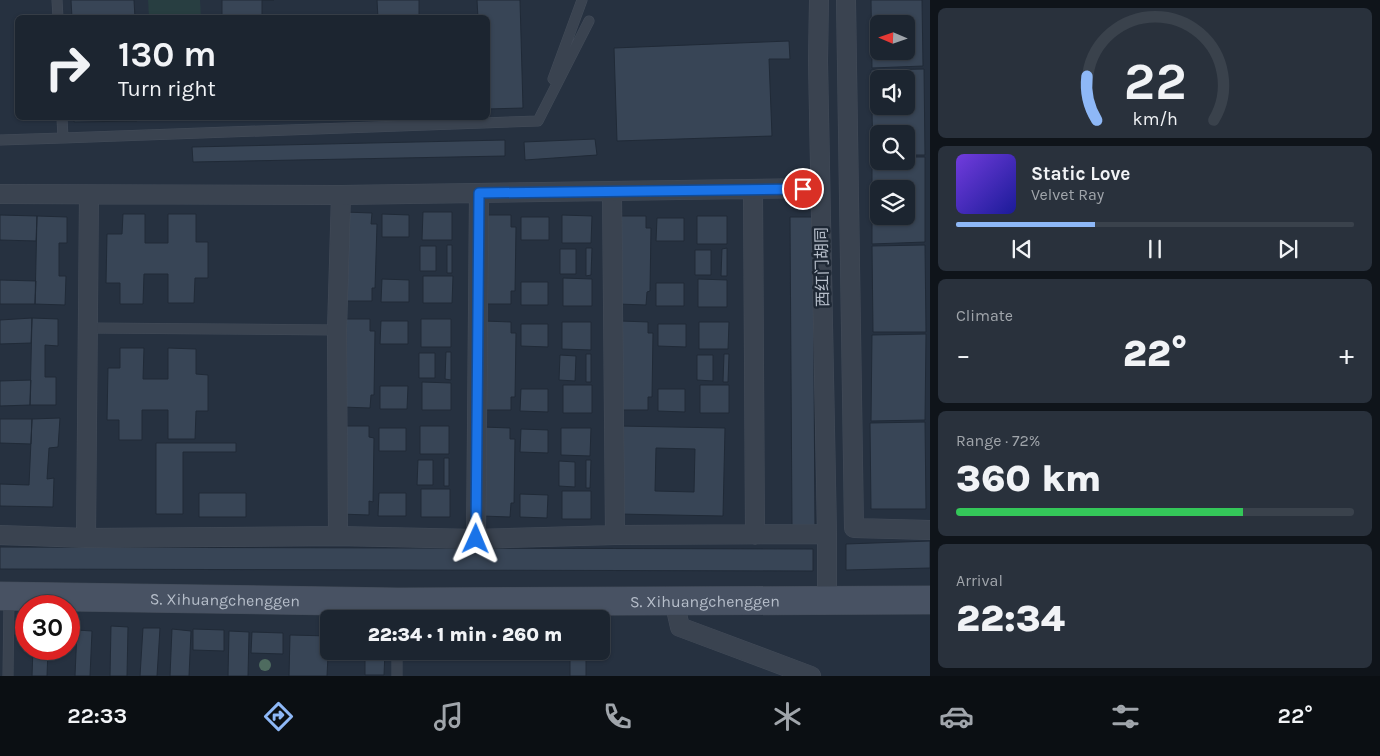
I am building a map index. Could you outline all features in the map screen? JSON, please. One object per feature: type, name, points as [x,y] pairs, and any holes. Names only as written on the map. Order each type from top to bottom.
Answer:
[{"type":"main road","name":"S. Xihuangchenggen","points":[[5,596],[398,606],[827,599],[930,600]]},
{"type":"street","name":"西红门胡同","points":[[819,0],[820,188],[828,534],[827,599]]},
{"type":"street","points":[[846,0],[854,528],[930,530]]},
{"type":"street","points":[[0,194],[341,195],[820,188]]},
{"type":"street","points":[[753,190],[755,535]]},
{"type":"street","points":[[612,192],[615,535]]},
{"type":"street","points":[[476,539],[479,193]]},
{"type":"street","points":[[86,538],[89,195]]},
{"type":"street","points":[[338,536],[337,330],[341,195]]},
{"type":"street","points":[[0,535],[86,538],[338,536],[476,539],[615,535],[828,534]]},
{"type":"street","points":[[674,602],[680,628],[785,671],[811,676]]},
{"type":"lane","points":[[58,0],[58,15]]},
{"type":"lane","points":[[538,121],[582,0]]},
{"type":"lane","points":[[538,121],[590,21]]},
{"type":"lane","points":[[62,120],[63,138]]},
{"type":"lane","points":[[0,140],[538,121]]},
{"type":"lane","points":[[88,328],[337,330]]},
{"type":"lane","points":[[5,596],[8,676]]},
{"type":"lane","points":[[396,676],[397,660]]},
{"type":"green space","points":[[148,0],[200,0],[201,15],[149,15]]},
{"type":"building","points":[[71,0],[134,0],[135,15],[72,15]]},
{"type":"building","points":[[222,0],[262,0],[262,15],[222,15]]},
{"type":"building","points":[[377,0],[419,0],[419,15],[378,15]]},
{"type":"building","points":[[477,0],[520,0],[523,108],[490,109],[490,15],[478,15]]},
{"type":"building","points":[[871,0],[922,0],[923,66],[872,68],[872,60],[915,60],[915,15],[871,15]]},
{"type":"building","points":[[789,41],[790,59],[769,59],[772,136],[617,141],[614,48]]},
{"type":"building","points":[[924,69],[925,155],[915,155],[915,125],[872,125],[872,115],[915,115],[915,70],[871,70]]},
{"type":"building","points":[[74,120],[137,120],[137,121],[74,122]]},
{"type":"building","points":[[595,139],[597,155],[525,160],[524,142]]},
{"type":"building","points":[[505,140],[505,156],[193,162],[192,147]]},
{"type":"building","points":[[915,157],[925,157],[925,242],[872,244],[872,225],[915,225],[915,180],[872,180],[872,170],[915,170]]},
{"type":"building","points":[[344,212],[372,213],[371,224],[377,224],[375,288],[372,288],[372,301],[343,301]]},
{"type":"building","points":[[423,212],[452,212],[452,240],[422,240]]},
{"type":"building","points":[[123,214],[145,214],[145,243],[168,243],[168,214],[196,214],[196,242],[208,242],[208,278],[195,278],[194,303],[168,303],[168,274],[144,274],[143,304],[120,304],[120,283],[106,283],[107,234],[122,234]]},
{"type":"building","points":[[382,214],[409,215],[409,237],[382,237]]},
{"type":"building","points":[[0,215],[37,216],[36,241],[0,240]]},
{"type":"building","points":[[484,215],[511,215],[511,227],[516,227],[515,291],[511,291],[511,304],[482,304]]},
{"type":"building","points":[[562,215],[592,216],[591,243],[562,243]]},
{"type":"building","points":[[37,216],[67,217],[67,243],[59,243],[59,276],[66,276],[65,305],[35,304]]},
{"type":"building","points":[[619,216],[646,216],[646,228],[651,228],[650,291],[647,292],[646,305],[618,304]]},
{"type":"building","points":[[697,216],[727,216],[727,244],[697,244]]},
{"type":"building","points":[[521,217],[549,217],[549,240],[521,240]]},
{"type":"building","points":[[790,217],[813,217],[815,525],[792,525]]},
{"type":"building","points":[[657,218],[684,218],[684,241],[656,241]]},
{"type":"building","points":[[447,245],[452,245],[452,273],[447,273]]},
{"type":"building","points":[[925,245],[926,332],[873,332],[872,246]]},
{"type":"building","points":[[420,246],[436,246],[436,271],[420,271]]},
{"type":"building","points":[[586,248],[592,248],[591,275],[586,276]]},
{"type":"building","points":[[727,248],[727,276],[721,276],[722,249]]},
{"type":"building","points":[[560,249],[576,249],[576,274],[560,274]]},
{"type":"building","points":[[695,250],[711,250],[711,275],[695,275]]},
{"type":"building","points":[[423,276],[453,276],[452,303],[423,303]]},
{"type":"building","points":[[563,278],[592,279],[592,306],[563,306]]},
{"type":"building","points":[[382,279],[409,280],[409,302],[381,302]]},
{"type":"building","points":[[698,279],[727,280],[727,307],[698,307]]},
{"type":"building","points":[[0,280],[36,281],[35,304],[0,304]]},
{"type":"building","points":[[521,282],[548,282],[548,305],[521,305]]},
{"type":"building","points":[[656,283],[684,283],[684,306],[656,306]]},
{"type":"building","points":[[32,318],[58,319],[58,346],[45,345],[45,377],[56,377],[56,405],[30,405]]},
{"type":"building","points":[[32,318],[31,343],[0,344],[0,320]]},
{"type":"building","points":[[343,319],[370,319],[370,331],[375,331],[374,395],[371,395],[370,408],[342,407]]},
{"type":"building","points":[[421,319],[451,319],[451,347],[421,347]]},
{"type":"building","points":[[381,321],[408,321],[408,344],[380,344]]},
{"type":"building","points":[[484,321],[511,322],[511,333],[516,333],[515,397],[511,397],[511,410],[482,410]]},
{"type":"building","points":[[621,321],[648,322],[648,333],[653,333],[652,397],[648,397],[648,410],[619,410]]},
{"type":"building","points":[[562,322],[591,322],[591,350],[562,349]]},
{"type":"building","points":[[699,322],[729,322],[728,349],[699,349]]},
{"type":"building","points":[[521,324],[548,324],[548,347],[521,346]]},
{"type":"building","points":[[658,324],[686,324],[686,347],[658,346]]},
{"type":"building","points":[[926,334],[925,420],[871,421],[872,335]]},
{"type":"building","points":[[120,348],[144,348],[143,379],[168,379],[168,348],[196,349],[196,374],[208,375],[208,411],[196,411],[195,439],[168,439],[168,410],[142,410],[142,440],[119,440],[119,420],[107,420],[108,368],[120,368]]},
{"type":"building","points":[[446,352],[451,352],[451,380],[445,379]]},
{"type":"building","points":[[419,353],[435,353],[435,378],[419,378]]},
{"type":"building","points":[[586,354],[591,354],[591,382],[586,382]]},
{"type":"building","points":[[724,354],[729,354],[728,382],[723,382]]},
{"type":"building","points":[[560,355],[576,356],[575,381],[559,380]]},
{"type":"building","points":[[697,355],[713,355],[713,381],[697,380]]},
{"type":"building","points":[[31,380],[30,405],[0,406],[0,381]]},
{"type":"building","points":[[422,382],[451,383],[451,410],[422,410]]},
{"type":"building","points":[[563,385],[592,385],[592,413],[563,413]]},
{"type":"building","points":[[700,385],[729,385],[729,413],[700,413]]},
{"type":"building","points":[[380,386],[408,386],[407,409],[380,409]]},
{"type":"building","points":[[521,389],[548,389],[548,412],[520,411]]},
{"type":"building","points":[[658,389],[685,389],[685,412],[658,411]]},
{"type":"building","points":[[60,418],[58,447],[49,448],[47,479],[54,478],[53,507],[0,506],[0,484],[29,485],[32,419]]},
{"type":"building","points":[[0,419],[32,419],[31,444],[0,443]]},
{"type":"building","points":[[925,422],[926,509],[871,509],[870,423]]},
{"type":"building","points":[[342,426],[369,426],[369,437],[374,438],[373,502],[369,501],[369,515],[340,514]]},
{"type":"building","points":[[420,426],[449,426],[449,454],[420,454]]},
{"type":"building","points":[[620,426],[725,428],[723,516],[619,514]],"holes":[[[656,448],[695,449],[694,492],[655,491]]]},
{"type":"building","points":[[483,427],[510,428],[510,439],[515,439],[514,503],[511,503],[510,517],[482,516]]},
{"type":"building","points":[[379,428],[406,428],[406,451],[379,451]]},
{"type":"building","points":[[561,428],[591,428],[590,456],[561,455]]},
{"type":"building","points":[[521,429],[548,430],[548,453],[520,452]]},
{"type":"building","points":[[156,443],[236,443],[236,452],[183,452],[183,514],[156,514]]},
{"type":"building","points":[[444,458],[449,458],[449,486],[444,486]]},
{"type":"building","points":[[418,460],[433,460],[433,485],[417,485]]},
{"type":"building","points":[[586,460],[591,460],[590,488],[586,488]]},
{"type":"building","points":[[559,461],[575,462],[575,487],[559,486]]},
{"type":"building","points":[[421,489],[450,489],[450,517],[421,517]]},
{"type":"building","points":[[562,491],[591,491],[591,519],[562,519]]},
{"type":"building","points":[[199,493],[246,493],[246,517],[199,517]]},
{"type":"building","points":[[379,493],[406,493],[406,516],[378,516]]},
{"type":"building","points":[[520,494],[548,495],[547,518],[520,517]]},
{"type":"building","points":[[930,541],[930,568],[846,570],[846,544]]},
{"type":"building","points":[[0,547],[813,549],[813,571],[0,569]]},
{"type":"building","points":[[111,626],[128,627],[127,676],[110,676]]},
{"type":"building","points":[[143,628],[160,628],[157,676],[140,676]]},
{"type":"building","points":[[172,629],[191,631],[189,676],[170,676]]},
{"type":"building","points":[[193,629],[224,630],[224,651],[193,650]]},
{"type":"building","points":[[80,630],[92,631],[90,676],[75,676],[76,660],[80,660]]},
{"type":"building","points":[[229,631],[249,632],[248,676],[228,676]]},
{"type":"building","points":[[252,632],[283,633],[283,654],[251,653]]},
{"type":"building","points":[[290,635],[320,636],[320,660],[328,660],[327,676],[289,676]]},
{"type":"building","points":[[33,660],[48,660],[47,676],[32,676]]},
{"type":"building","points":[[365,660],[385,660],[384,675],[365,675]]},
{"type":"building","points":[[570,660],[586,660],[586,676],[570,676]]},
{"type":"route","points":[[476,539],[479,193],[803,189]]}]
